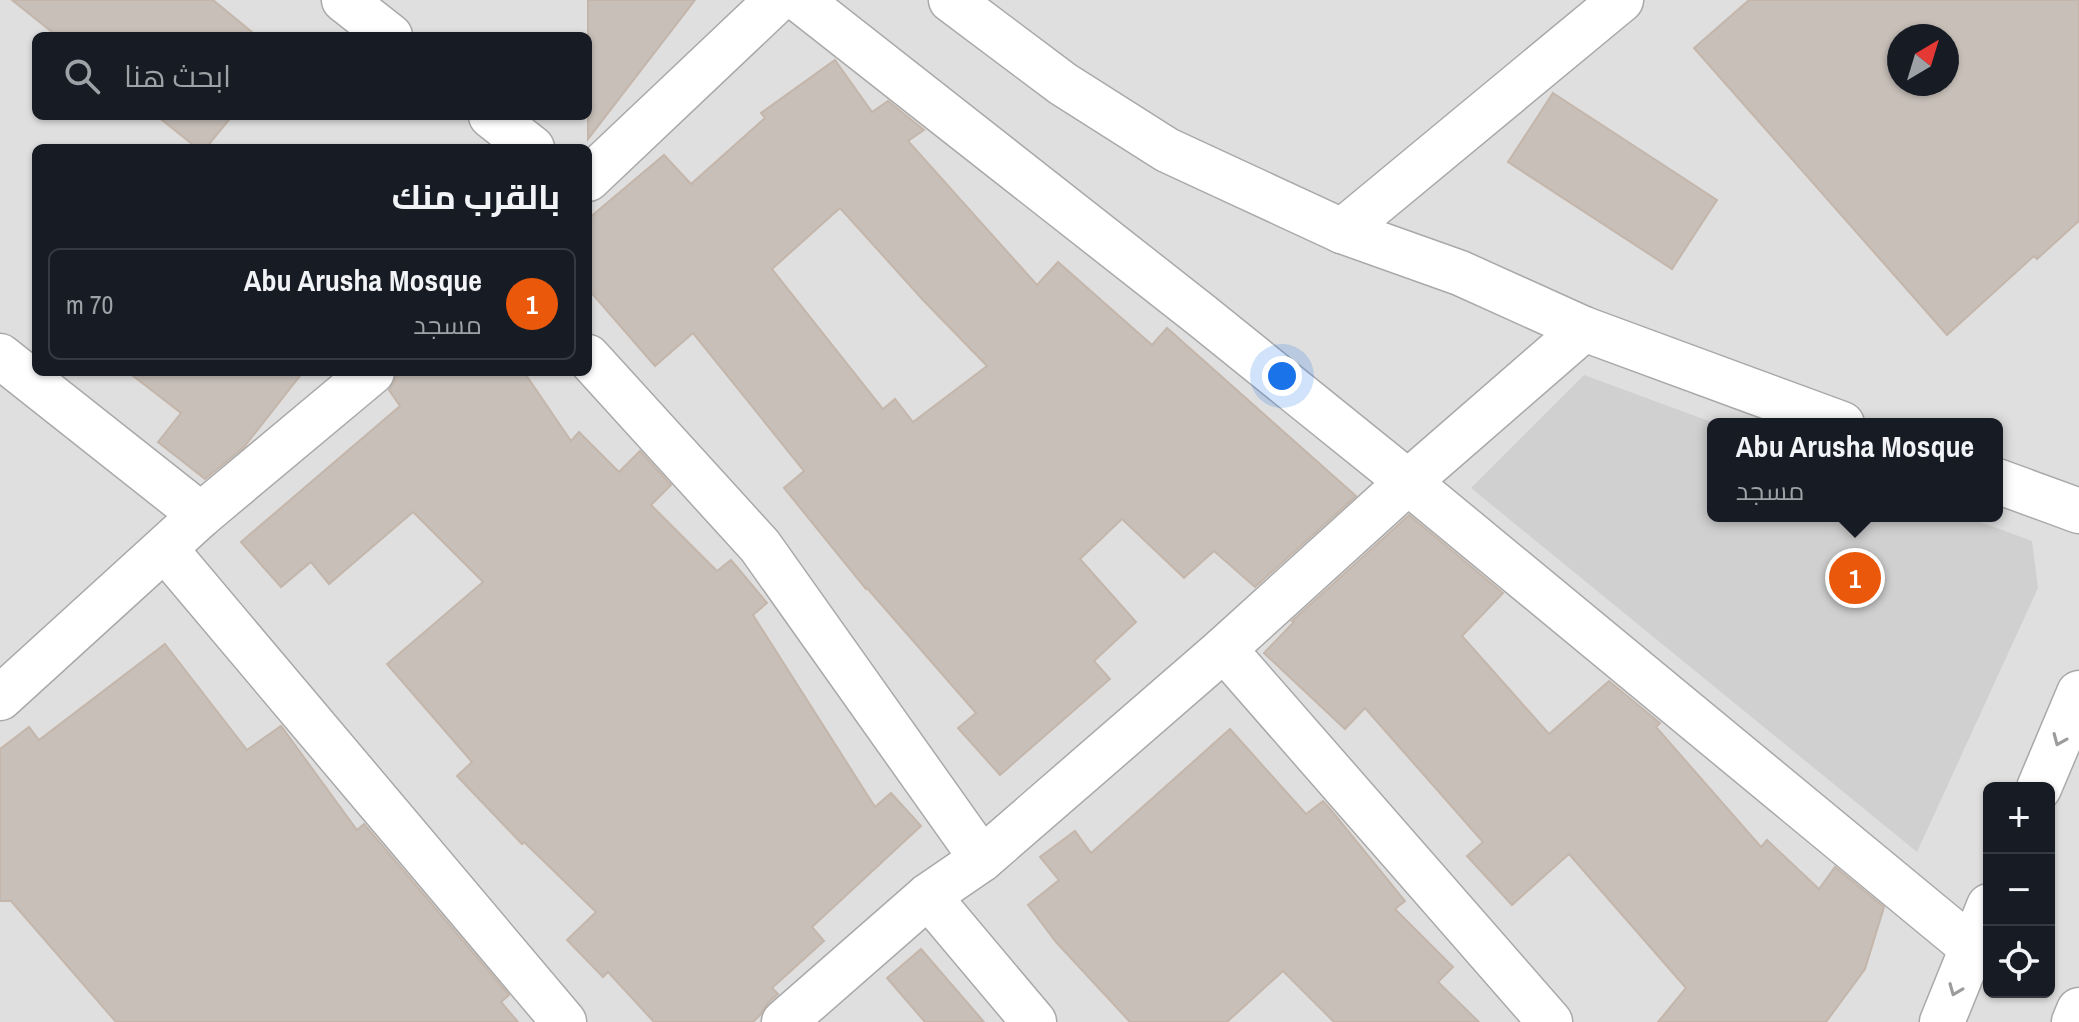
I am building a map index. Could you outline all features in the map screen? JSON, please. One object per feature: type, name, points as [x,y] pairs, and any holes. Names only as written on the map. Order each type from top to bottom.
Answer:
[{"type":"street","points":[[344,0],[385,32]]},
{"type":"street","points":[[592,175],[777,0]]},
{"type":"street","points":[[800,0],[1176,295],[1408,482],[1971,947]]},
{"type":"street","points":[[952,0],[1063,84],[1167,150],[1342,231],[1460,273],[1584,329],[1826,418]]},
{"type":"street","points":[[1342,231],[1621,0]]},
{"type":"street","points":[[496,120],[527,144]]},
{"type":"street","points":[[784,1022],[928,896],[982,859],[1584,329]]},
{"type":"street","points":[[0,356],[201,515]]},
{"type":"street","points":[[592,361],[760,546],[982,859]]},
{"type":"street","points":[[0,698],[201,515],[367,376]]},
{"type":"street","points":[[2003,483],[2079,511]]},
{"type":"street","points":[[165,549],[564,1022]]},
{"type":"street","points":[[1224,649],[1550,1022]]},
{"type":"street","points":[[2042,782],[2079,693]]},
{"type":"street","points":[[928,896],[1034,1022]]},
{"type":"street","points":[[1942,1022],[1983,920]]},
{"type":"street","points":[[2074,1022],[2079,1010]]},
{"type":"shaded area","points":[[0,0],[2079,0],[2079,1022],[0,1022]]},
{"type":"shaded area","points":[[1584,375],[1707,420],[1707,522],[1980,522],[2032,541],[2038,588],[1917,852],[1471,488]]},
{"type":"building","points":[[12,0],[213,0],[252,32],[52,32]]},
{"type":"building","points":[[588,0],[695,0],[588,139],[588,120],[592,120],[592,32],[588,32]]},
{"type":"building","points":[[1749,0],[2079,0],[2079,221],[2037,259],[2034,256],[1947,335],[1694,48]]},
{"type":"building","points":[[835,60],[872,112],[888,101],[924,130],[908,141],[1037,285],[1058,262],[1152,345],[1167,328],[1356,496],[1255,587],[1214,551],[1184,578],[1122,519],[1080,559],[1136,622],[1094,661],[1110,679],[1000,775],[958,728],[976,713],[866,589],[784,488],[804,471],[693,333],[655,366],[592,294],[592,216],[664,155],[691,184],[765,118],[761,113]],"holes":[[[840,208],[987,366],[913,422],[895,399],[883,409],[772,269]]]},
{"type":"building","points":[[1553,93],[1717,200],[1672,269],[1508,162]]},
{"type":"building","points":[[162,120],[229,120],[209,144],[192,144]]},
{"type":"building","points":[[133,376],[300,376],[244,447],[205,479],[158,442],[181,413]]},
{"type":"building","points":[[396,376],[527,376],[571,441],[579,432],[619,472],[640,451],[671,485],[651,505],[717,571],[731,560],[767,603],[753,615],[875,807],[891,793],[921,826],[812,927],[824,941],[772,988],[778,994],[753,1022],[654,1022],[608,972],[603,977],[567,940],[596,912],[524,842],[522,844],[457,776],[472,762],[387,664],[483,582],[413,512],[329,584],[311,562],[281,587],[241,542],[400,406],[389,390]]},
{"type":"building","points":[[1409,515],[1503,593],[1462,636],[1549,734],[1609,681],[1660,723],[1656,727],[1761,847],[1767,840],[1819,889],[1835,867],[1884,907],[1865,969],[1826,1022],[1658,1022],[1686,988],[1569,854],[1512,905],[1467,856],[1483,842],[1365,708],[1345,729],[1264,653],[1292,621]]},
{"type":"building","points":[[165,644],[247,750],[281,726],[357,830],[364,824],[509,995],[501,1002],[518,1022],[116,1022],[11,901],[0,901],[0,749],[29,727],[39,740]]},
{"type":"building","points":[[1230,729],[1306,814],[1323,801],[1331,810],[1405,901],[1395,909],[1453,967],[1438,982],[1479,1022],[1334,1022],[1283,971],[1227,1022],[1130,1022],[1056,942],[1028,905],[1059,880],[1040,857],[1075,831],[1091,853]]},
{"type":"building","points":[[921,949],[984,1022],[925,1022],[887,978]]},
{"type":"place","name":"Abu Arusha Mosque","points":[[1855,578]]}]
